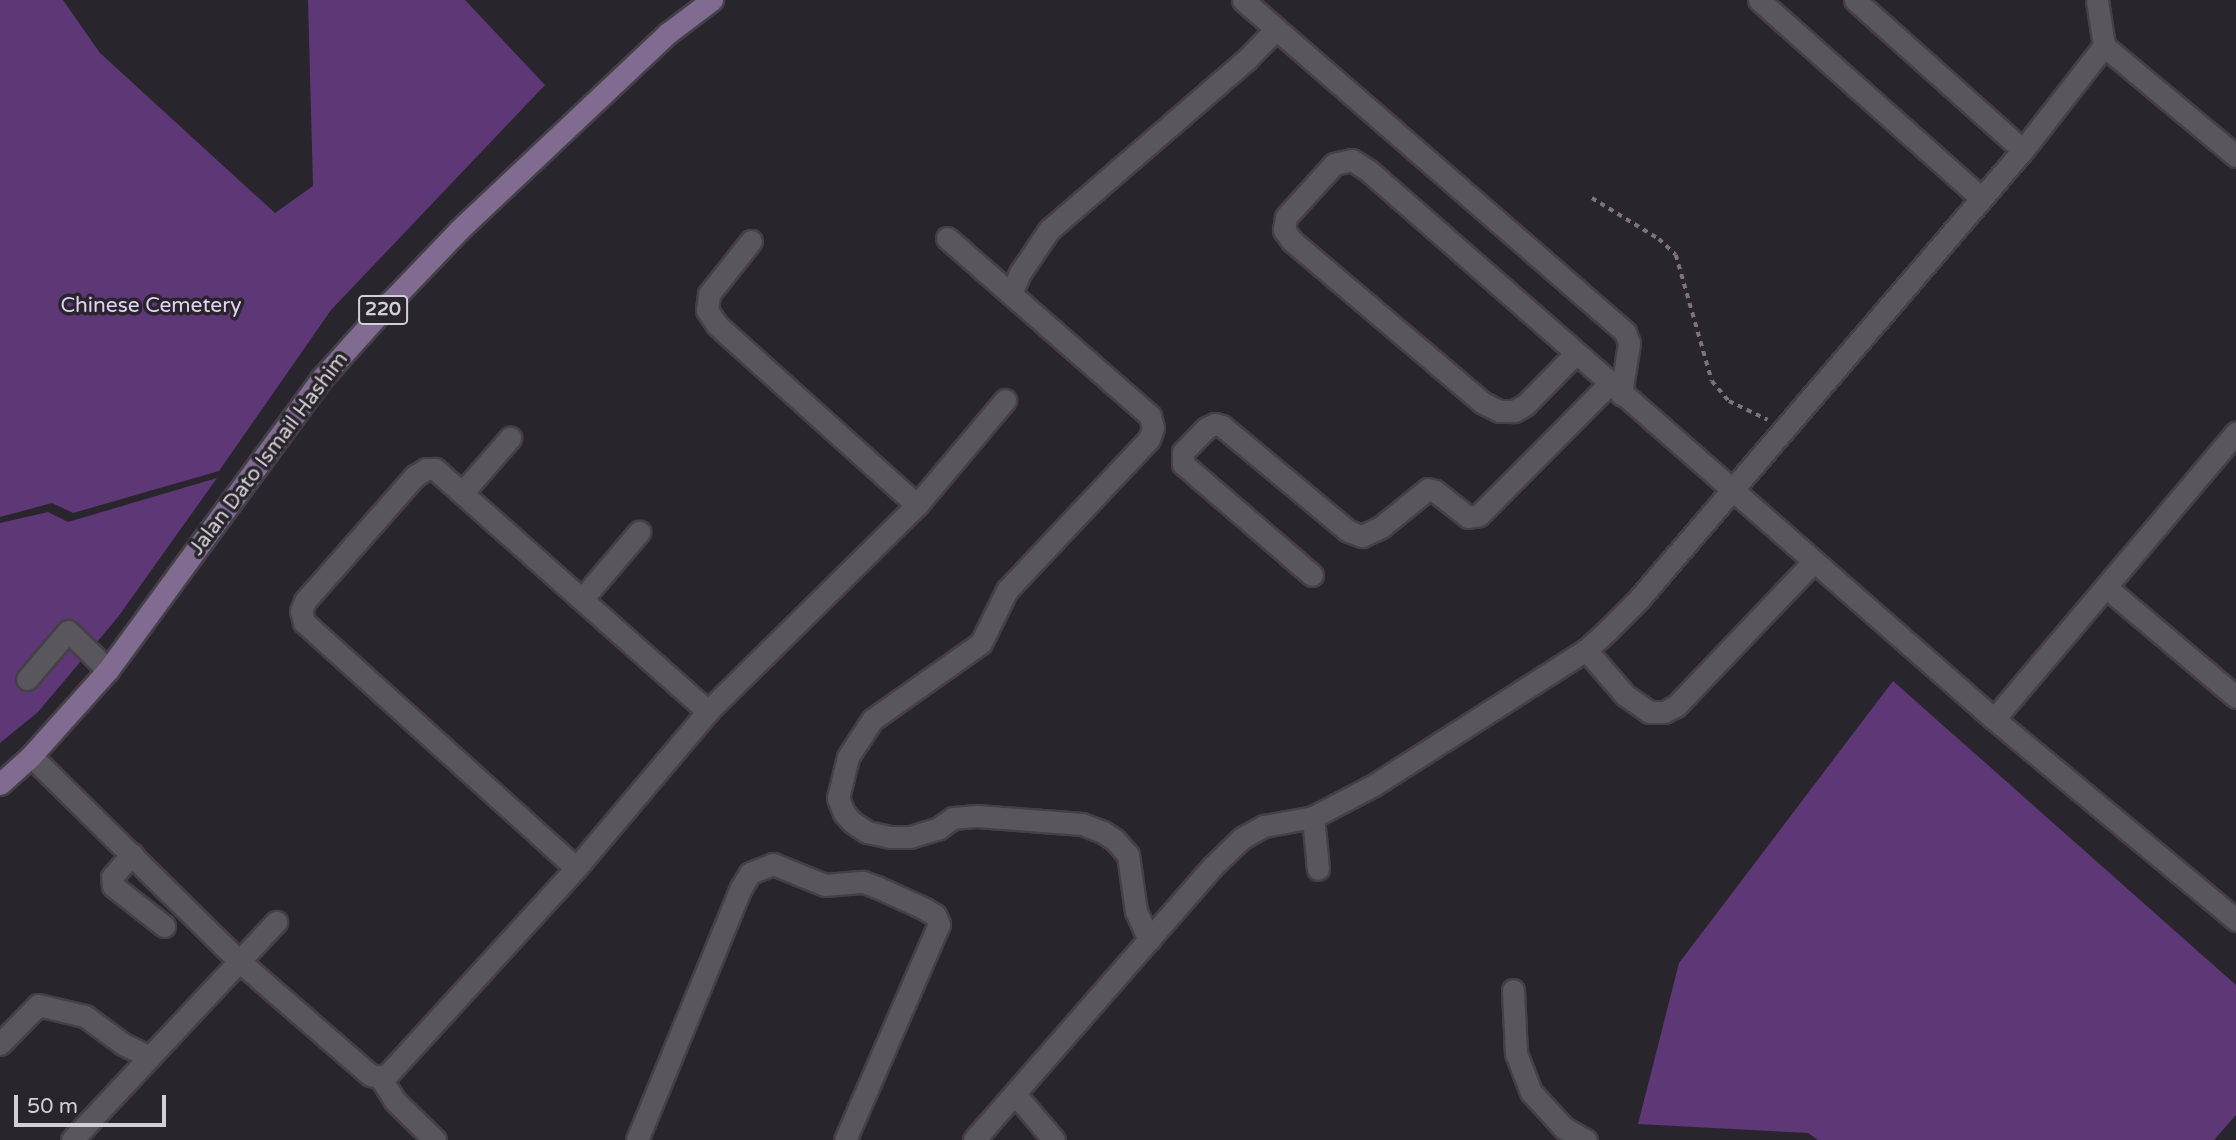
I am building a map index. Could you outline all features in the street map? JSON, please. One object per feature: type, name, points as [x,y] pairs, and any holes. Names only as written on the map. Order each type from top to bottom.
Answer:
[{"type":"main road","name":"Jalan Dato Ismail Hashim","points":[[0,784],[31,756],[108,670],[329,370],[460,229],[668,33],[712,0]]},
{"type":"street","points":[[1243,0],[1625,332],[1629,342],[1615,389],[1479,515],[1468,517],[1435,491],[1428,489],[1381,527],[1362,537],[1348,531],[1222,426],[1215,424],[1206,428],[1183,452],[1183,464],[1312,575]]},
{"type":"street","points":[[1759,0],[1981,198]]},
{"type":"street","points":[[1855,0],[2024,150]]},
{"type":"street","points":[[2096,0],[2104,46],[2236,156]]},
{"type":"street","points":[[1011,294],[1020,273],[1049,230],[1247,58],[1276,29]]},
{"type":"street","points":[[974,1140],[1242,838],[1264,826],[1313,817],[1374,785],[1586,650],[1638,600],[2024,150],[2104,46]]},
{"type":"street","points":[[1575,354],[1525,405],[1514,411],[1499,411],[1483,403],[1292,241],[1284,230],[1286,217],[1334,164],[1352,160],[1369,171],[1994,719],[2236,920]]},
{"type":"street","points":[[947,238],[1150,416],[1153,428],[1149,439],[1007,590],[981,643],[872,720],[848,757],[838,798],[844,813],[852,822],[867,832],[890,837],[910,837],[939,828],[953,818],[977,816],[1082,824],[1102,832],[1115,840],[1128,855],[1136,911],[1149,940]]},
{"type":"street","points":[[751,241],[709,294],[707,310],[717,325],[917,505]]},
{"type":"street","points":[[31,756],[240,961],[370,1075],[380,1077],[388,1074],[576,868],[708,711],[917,505],[1005,400]]},
{"type":"street","points":[[1994,719],[2236,433]]},
{"type":"street","points":[[463,492],[510,438]]},
{"type":"street","points":[[576,868],[304,622],[301,611],[304,601],[415,476],[425,469],[435,469],[708,711]]},
{"type":"street","points":[[583,598],[639,532]]},
{"type":"street","points":[[1586,650],[1625,695],[1650,712],[1664,712],[1676,706],[1813,562]]},
{"type":"street","points":[[2107,588],[2236,697]]},
{"type":"street","points":[[27,679],[68,631],[108,670]]},
{"type":"street","points":[[1313,817],[1318,869]]},
{"type":"street","points":[[132,854],[112,877],[113,886],[164,926]]},
{"type":"street","points":[[637,1140],[741,888],[750,873],[773,864],[825,885],[863,882],[877,887],[925,909],[935,915],[939,924],[845,1140]]},
{"type":"street","points":[[72,1140],[276,922]]},
{"type":"street","points":[[1513,990],[1516,1053],[1531,1092],[1564,1128],[1586,1140]]},
{"type":"street","points":[[0,1044],[38,1005],[85,1016],[122,1044],[150,1057]]},
{"type":"street","points":[[380,1077],[395,1101],[435,1140]]},
{"type":"street","points":[[1015,1094],[1054,1140]]},
{"type":"path","points":[[1592,198],[1659,239],[1676,255],[1712,381],[1729,401],[1786,428]]},
{"type":"green space","name":"Chinese Cemetery","points":[[0,0],[63,0],[100,53],[275,213],[313,186],[308,0],[465,0],[545,85],[331,310],[219,471],[73,513],[52,503],[0,517]]},
{"type":"green space","points":[[217,478],[118,617],[38,712],[0,743],[0,523],[48,512],[68,522]]},
{"type":"green space","points":[[1893,681],[2236,985],[2236,1115],[2214,1140],[1818,1140],[1808,1133],[1638,1124],[1679,963]]}]
